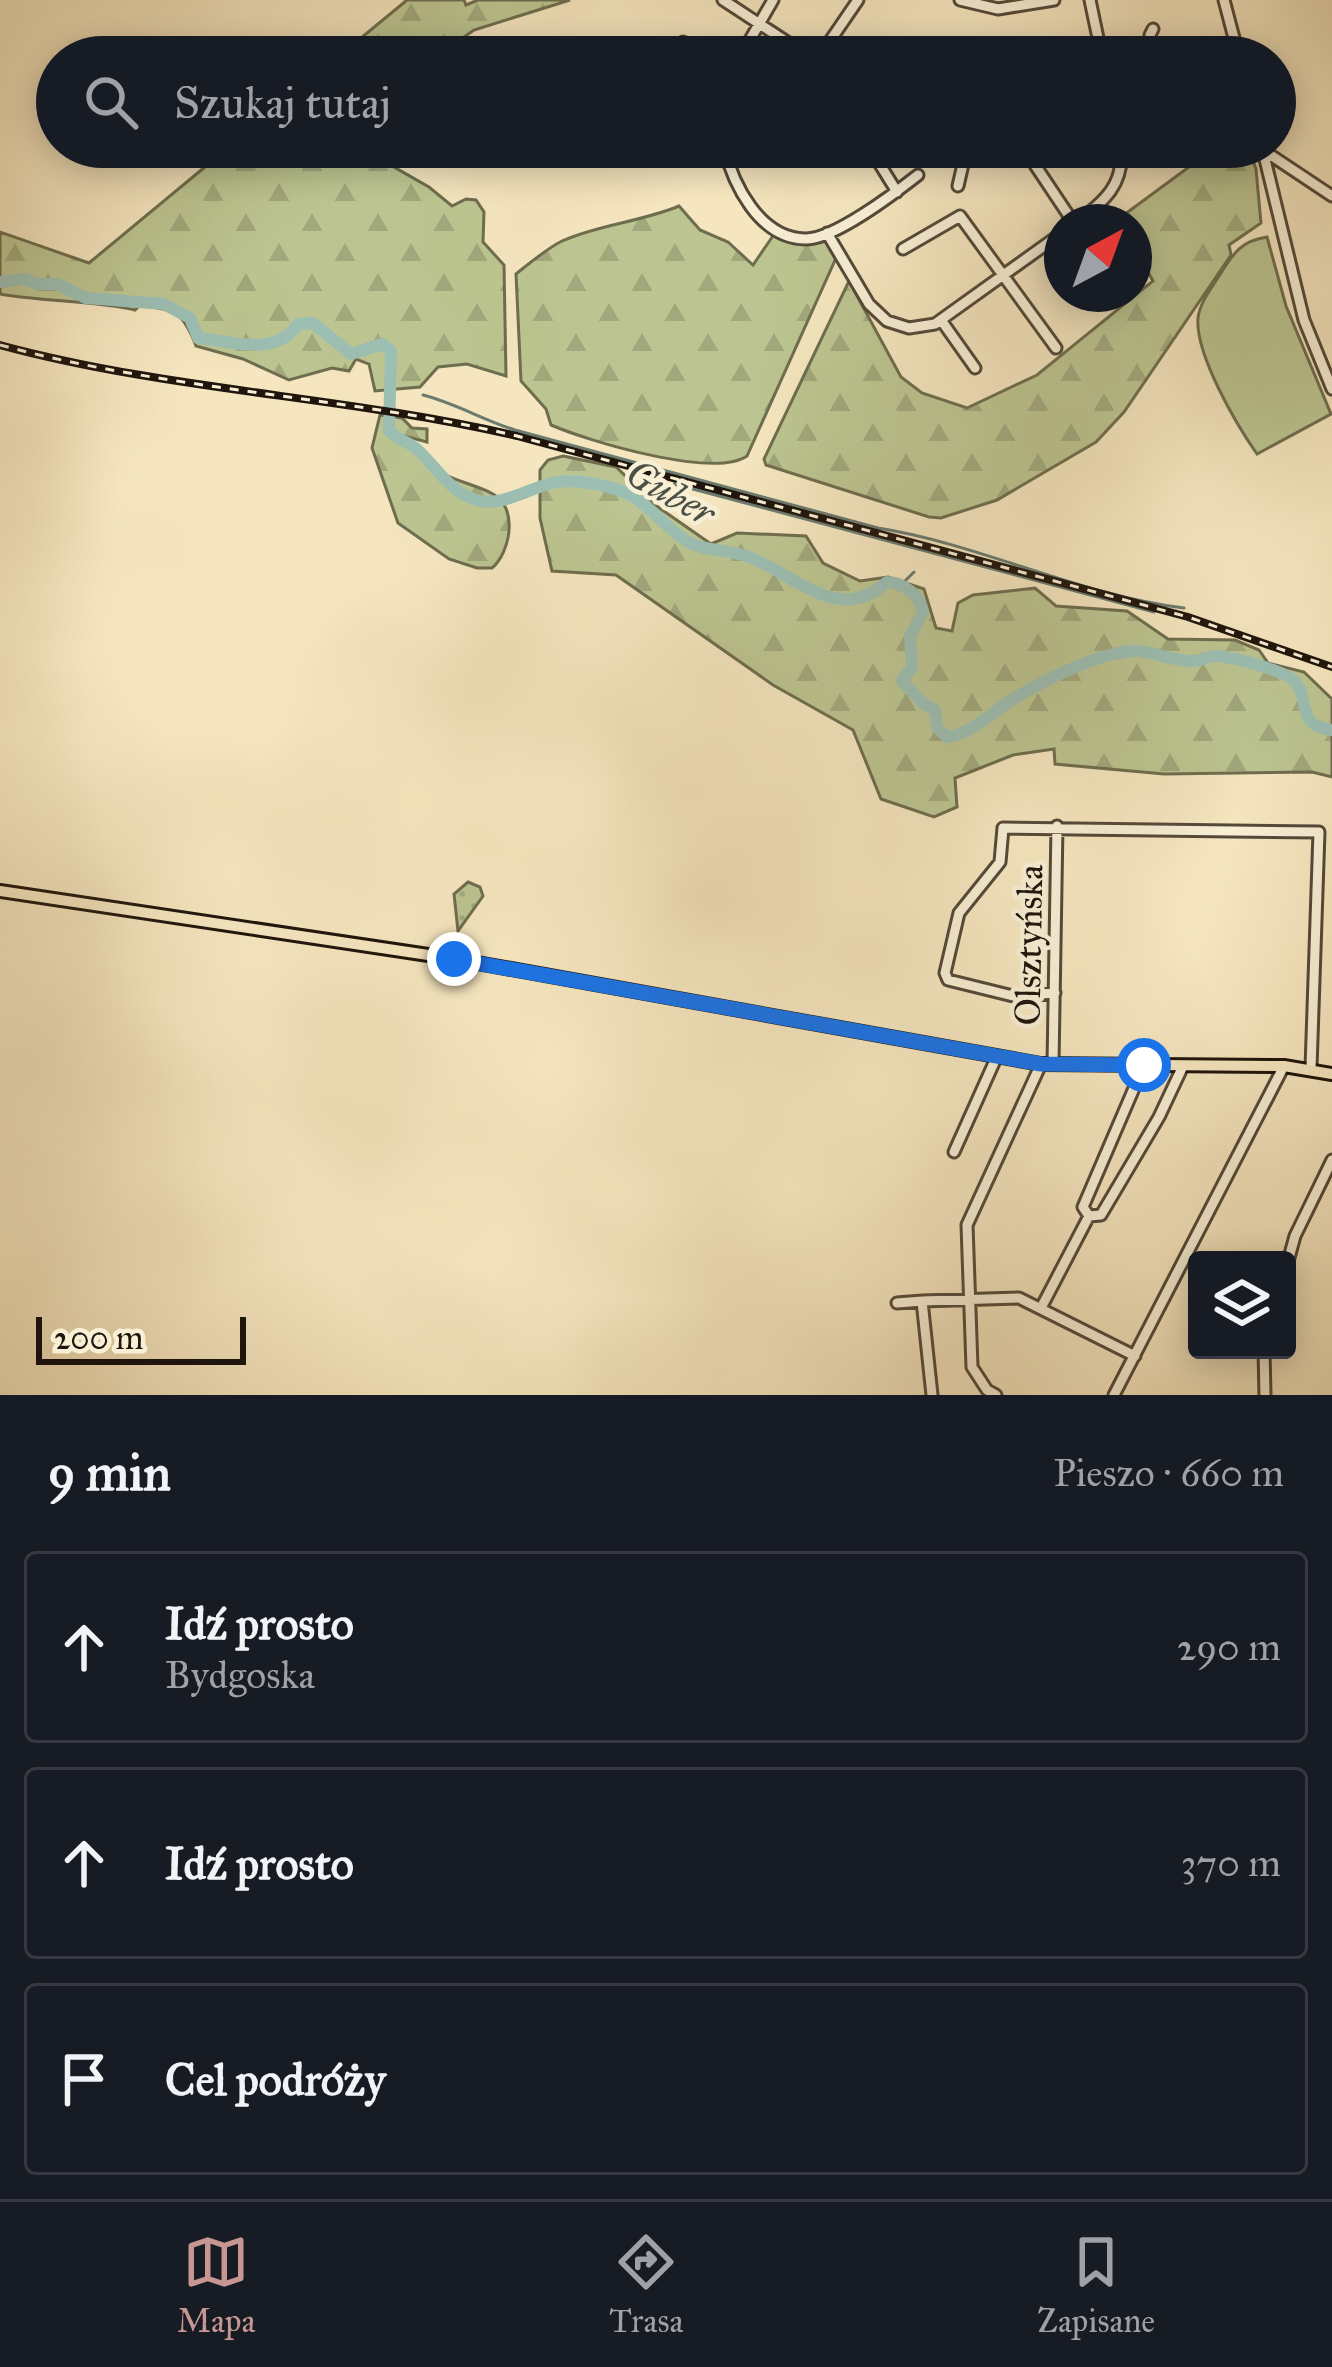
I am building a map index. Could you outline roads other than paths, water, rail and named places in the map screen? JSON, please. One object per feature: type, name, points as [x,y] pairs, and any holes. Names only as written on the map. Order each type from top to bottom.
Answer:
[{"type":"main road","points":[[0,891],[454,959],[1047,1064],[1284,1066],[1332,1074]]},
{"type":"street","points":[[723,0],[780,36]]},
{"type":"street","points":[[751,36],[773,0]]},
{"type":"street","points":[[831,36],[858,0]]},
{"type":"street","points":[[960,0],[998,9],[1054,0]]},
{"type":"street","points":[[1090,0],[1098,36]]},
{"type":"street","points":[[1224,0],[1233,36]]},
{"type":"street","points":[[1150,36],[1153,29]]},
{"type":"street","points":[[729,168],[752,209],[777,230],[804,239],[827,233],[917,175]]},
{"type":"street","points":[[882,168],[897,192]]},
{"type":"street","points":[[958,186],[963,168]]},
{"type":"street","points":[[1037,168],[1062,204]]},
{"type":"street","points":[[1096,204],[1116,187],[1122,168]]},
{"type":"street","points":[[1267,168],[1304,320],[1332,389]]},
{"type":"street","points":[[1291,168],[1332,196]]},
{"type":"street","points":[[903,249],[960,216],[1056,348]]},
{"type":"street","points":[[827,233],[869,304],[887,321],[909,328],[941,320],[1044,245]]},
{"type":"street","points":[[941,320],[975,368]]},
{"type":"street","name":"Olsztyńska","points":[[1047,1064],[1054,993],[1057,826]]},
{"type":"street","points":[[1054,993],[1012,996],[948,980],[945,974],[959,913],[1000,862],[1004,827],[1319,832],[1311,1068]]},
{"type":"street","points":[[954,1152],[997,1057]]},
{"type":"street","points":[[996,1395],[972,1367],[967,1225],[1047,1064]]},
{"type":"street","points":[[1089,1216],[1083,1207],[1144,1065]]},
{"type":"street","points":[[1089,1216],[1101,1215],[1159,1118],[1183,1066]]},
{"type":"street","points":[[1114,1395],[1284,1066]]},
{"type":"street","points":[[1290,1251],[1332,1160]]},
{"type":"street","points":[[1041,1308],[1089,1216]]},
{"type":"street","points":[[897,1303],[1018,1298],[1135,1356]]},
{"type":"street","points":[[922,1301],[932,1395]]},
{"type":"street","points":[[1264,1359],[1265,1395]]},
{"type":"waterway","name":"Guber","points":[[0,282],[24,279],[57,284],[86,298],[164,304],[190,318],[198,338],[265,344],[278,341],[298,324],[313,323],[351,354],[382,344],[391,351],[389,431],[415,448],[464,495],[503,500],[561,482],[592,484],[632,496],[688,542],[749,557],[818,593],[852,599],[887,582],[899,584],[915,595],[923,612],[910,636],[912,667],[902,681],[935,710],[937,727],[947,737],[966,731],[1060,674],[1109,655],[1138,651],[1186,661],[1219,656],[1273,670],[1297,684],[1313,724],[1332,730]]},
{"type":"waterway","points":[[423,395],[515,430],[954,546],[1107,593],[1184,608]]},
{"type":"waterway","points":[[674,484],[1154,612]]},
{"type":"waterway","points":[[647,511],[656,502]]},
{"type":"waterway","points":[[901,585],[914,572]]},
{"type":"railway","points":[[0,345],[128,373],[388,411],[517,436],[1188,617],[1332,667]]}]
